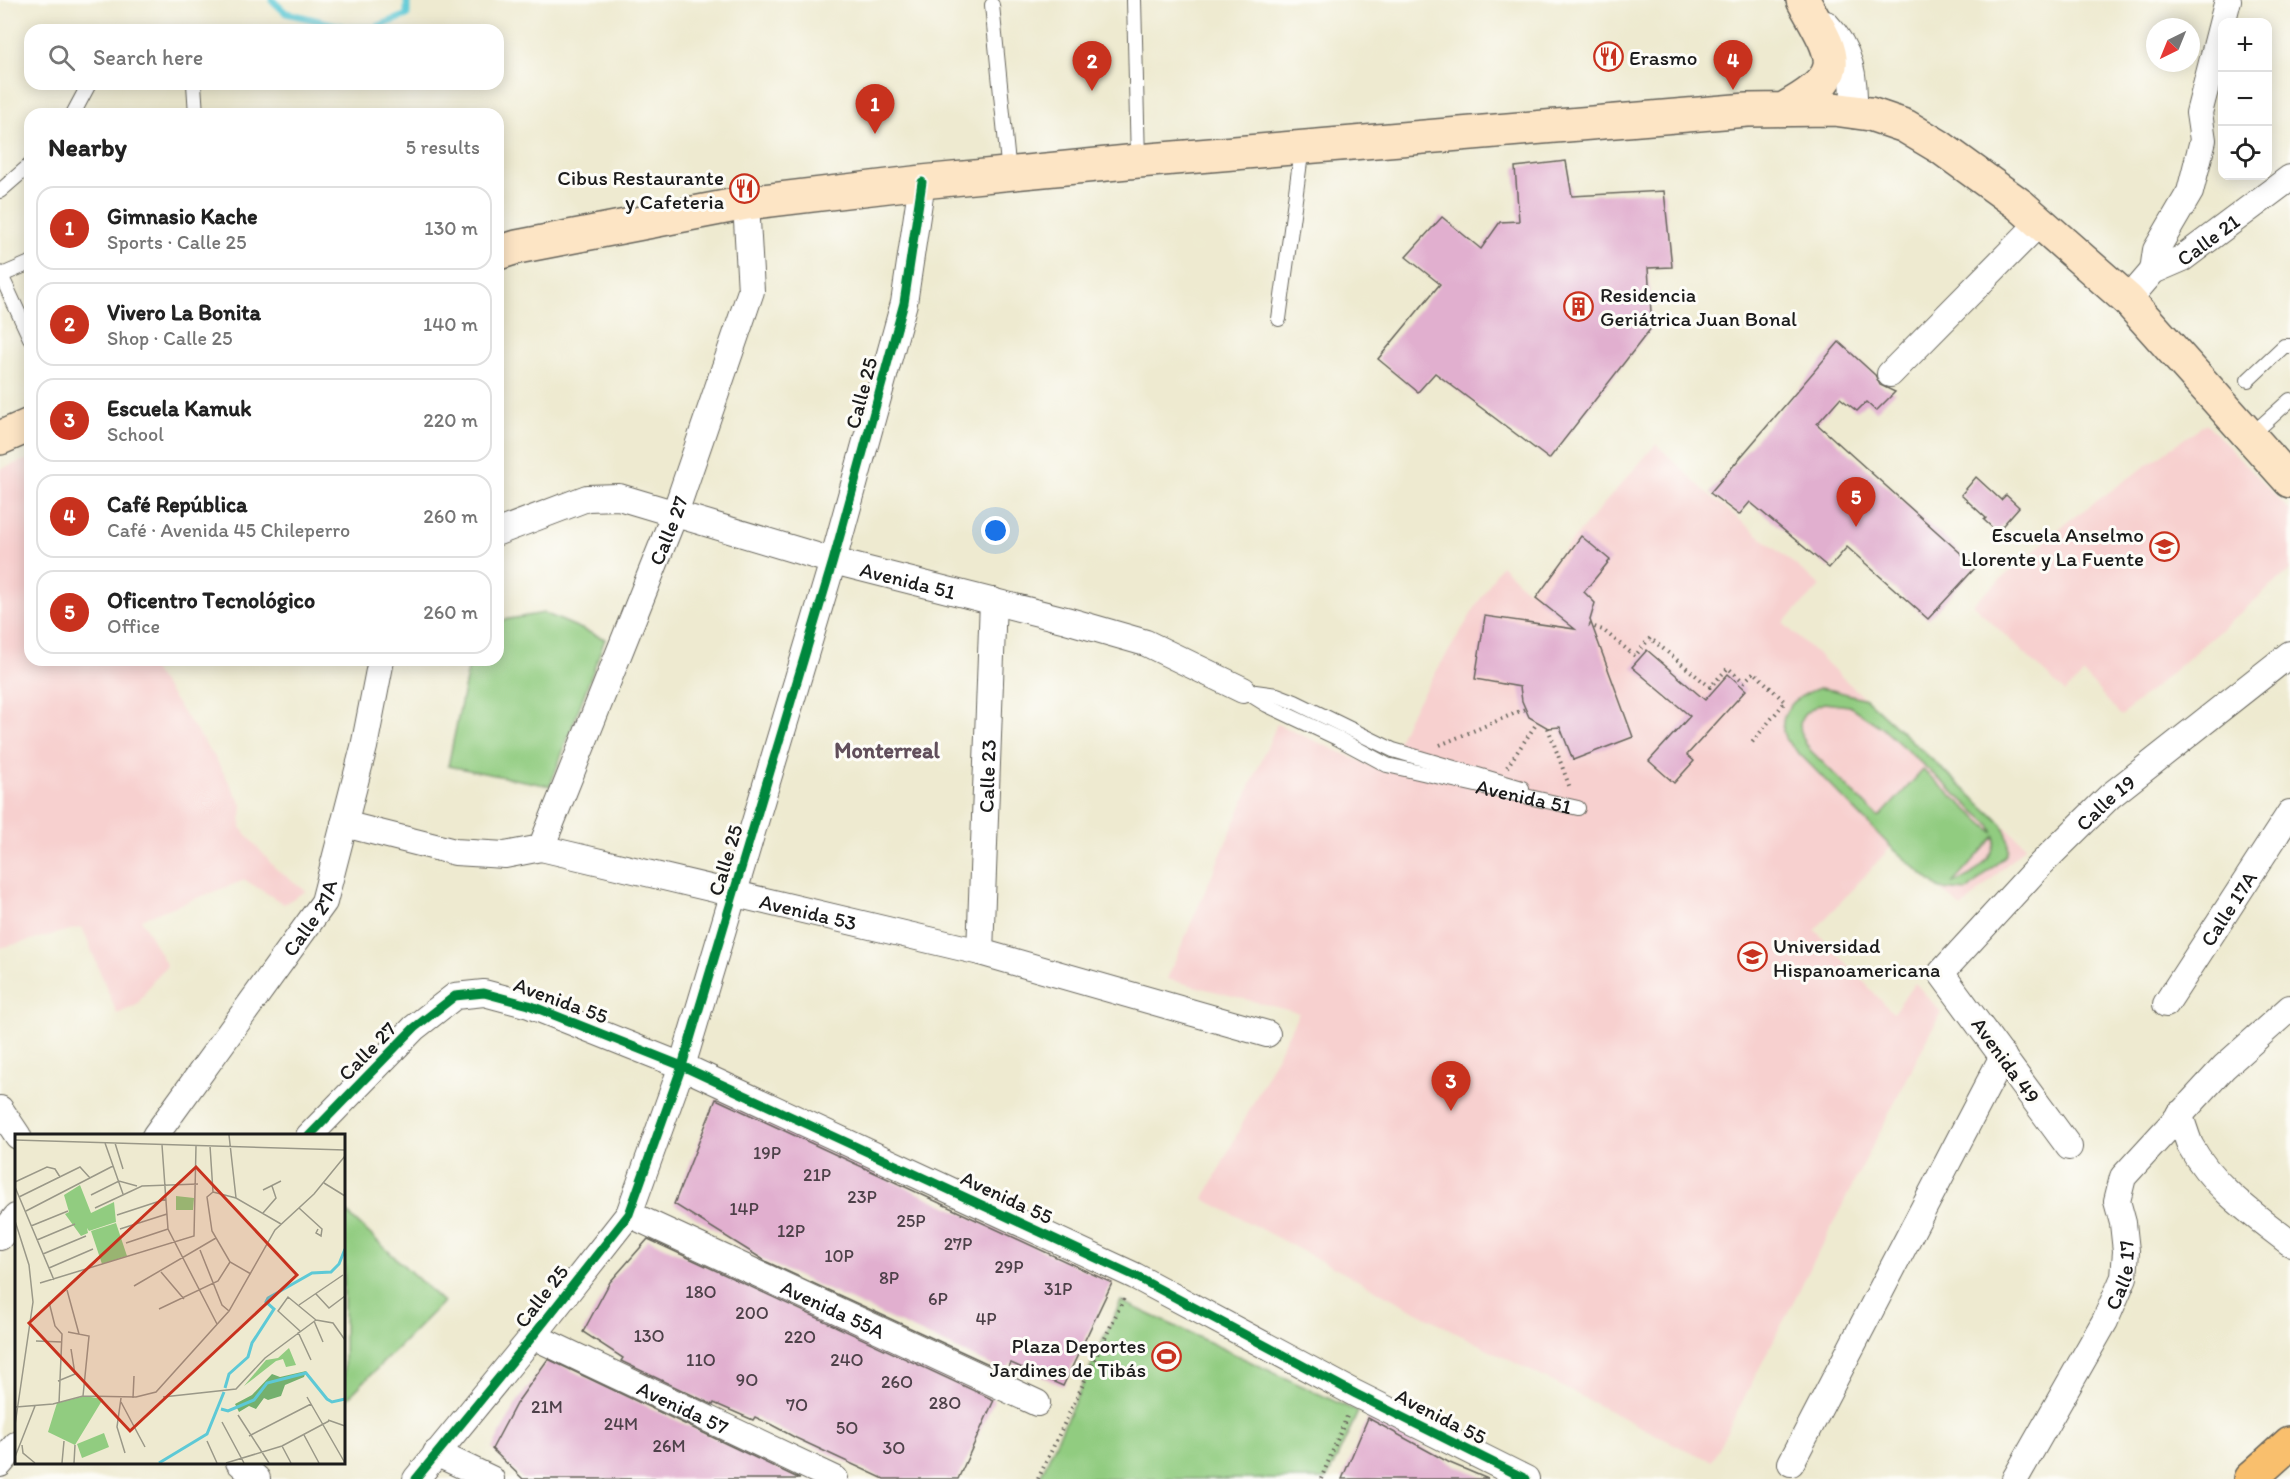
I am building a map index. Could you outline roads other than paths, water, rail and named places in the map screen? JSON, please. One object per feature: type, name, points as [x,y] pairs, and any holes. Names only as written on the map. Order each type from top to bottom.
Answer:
[{"type":"highway","points":[[2250,1479],[2290,1443]]},
{"type":"main road","points":[[1784,109],[1809,95],[1823,82],[1830,69],[1831,57],[1804,0]]},
{"type":"main road","points":[[504,251],[746,203],[922,182],[1138,161],[1747,110],[1834,109],[1854,111],[1905,126],[1993,183],[2040,222],[2128,300],[2290,481]]},
{"type":"main road","points":[[0,438],[24,428]]},
{"type":"street","points":[[1804,0],[1832,30],[1850,59],[1855,87],[1854,111]]},
{"type":"street","points":[[2153,271],[2156,250],[2190,192],[2203,140],[2199,113],[2228,0]]},
{"type":"street","name":"Calle 21","points":[[2128,300],[2153,271],[2191,253],[2290,178]]},
{"type":"street","name":"Calle 25","points":[[416,1479],[629,1214],[682,1066],[833,561],[904,303],[922,182]]},
{"type":"street","name":"Calle 27","points":[[541,848],[675,513],[751,291],[746,203]]},
{"type":"street","points":[[1890,374],[2040,222]]},
{"type":"street","name":"Avenida 51","points":[[504,530],[587,498],[619,497],[833,561],[993,601],[1146,643],[1243,690]]},
{"type":"street","name":"Calle 23","points":[[980,952],[993,601]]},
{"type":"street","name":"Calle 19","points":[[1941,973],[2041,864],[2110,796],[2290,654]]},
{"type":"street","name":"Calle 27A","points":[[156,1134],[324,902],[364,747],[380,666]]},
{"type":"street","name":"Calle 17A","points":[[2166,1004],[2290,813]]},
{"type":"street","name":"Avenida 53","points":[[344,825],[455,852],[505,855],[541,848],[980,952],[1267,1034]]},
{"type":"street","name":"Avenida 49","points":[[1941,973],[2069,1147]]},
{"type":"street","name":"Avenida 55","points":[[455,996],[484,993],[529,1005],[682,1066],[1135,1276],[1356,1394],[1526,1479]]},
{"type":"street","name":"Calle 27","points":[[311,1134],[414,1028],[455,996]]},
{"type":"street","name":"Calle 17","points":[[2015,1479],[2105,1321],[2124,1277],[2126,1251],[2123,1223],[2117,1201],[2123,1177],[2224,1067],[2290,1008]]},
{"type":"street","points":[[1791,1463],[2003,1056]]},
{"type":"street","points":[[0,1109],[17,1134]]},
{"type":"street","points":[[2180,1114],[2190,1143],[2204,1166],[2222,1187],[2290,1243]]},
{"type":"street","name":"Avenida 55A","points":[[629,1214],[1038,1403]]},
{"type":"street","points":[[0,1237],[15,1218]]},
{"type":"street","name":"Avenida 57","points":[[532,1336],[835,1479]]},
{"type":"street","points":[[0,1464],[15,1446]]},
{"type":"street","points":[[436,1453],[491,1479]]},
{"type":"street","points":[[241,1464],[257,1479]]},
{"type":"lane","points":[[1134,0],[1138,161]]},
{"type":"lane","points":[[992,5],[1009,174]]},
{"type":"lane","points":[[76,108],[86,90]]},
{"type":"lane","points":[[194,90],[196,108]]},
{"type":"lane","points":[[1279,319],[1302,147]]},
{"type":"lane","points":[[0,191],[24,170]]},
{"type":"lane","points":[[24,265],[1,274],[24,325]]},
{"type":"lane","points":[[2247,380],[2284,346],[2290,345]]},
{"type":"lane","points":[[2249,437],[2290,400]]},
{"type":"lane","name":"Avenida 51","points":[[1243,690],[1277,695],[1326,716],[1393,750],[1543,794],[1578,808],[1387,765],[1338,738],[1267,705],[1243,690]]},
{"type":"lane","points":[[1319,731],[1326,716]]},
{"type":"waterway","points":[[272,0],[286,13],[331,24]]},
{"type":"waterway","points":[[384,24],[407,15],[407,0]]},
{"type":"place","name":"Erasmo","points":[[1608,57]]},
{"type":"place","name":"Café República","points":[[1733,90]]},
{"type":"place","name":"Vivero La Bonita","points":[[1092,91]]},
{"type":"place","name":"Gimnasio Kache","points":[[875,134]]},
{"type":"place","name":"Cibus Restaurante y Cafeteria","points":[[745,189]]},
{"type":"place","name":"Residencia Geriátrica Juan Bonal","points":[[1579,306]]},
{"type":"place","name":"Oficentro Tecnológico","points":[[1856,527]]},
{"type":"place","name":"Escuela Anselmo Llorente y La Fuente","points":[[2165,546]]},
{"type":"place","name":"Universidad Hispanoamericana","points":[[1752,957]]},
{"type":"place","name":"Escuela Kamuk","points":[[1451,1111]]},
{"type":"place","name":"Plaza Deportes Jardines de Tibás","points":[[1167,1357]]},
{"type":"district","name":"Monterreal","points":[[887,750]]}]
